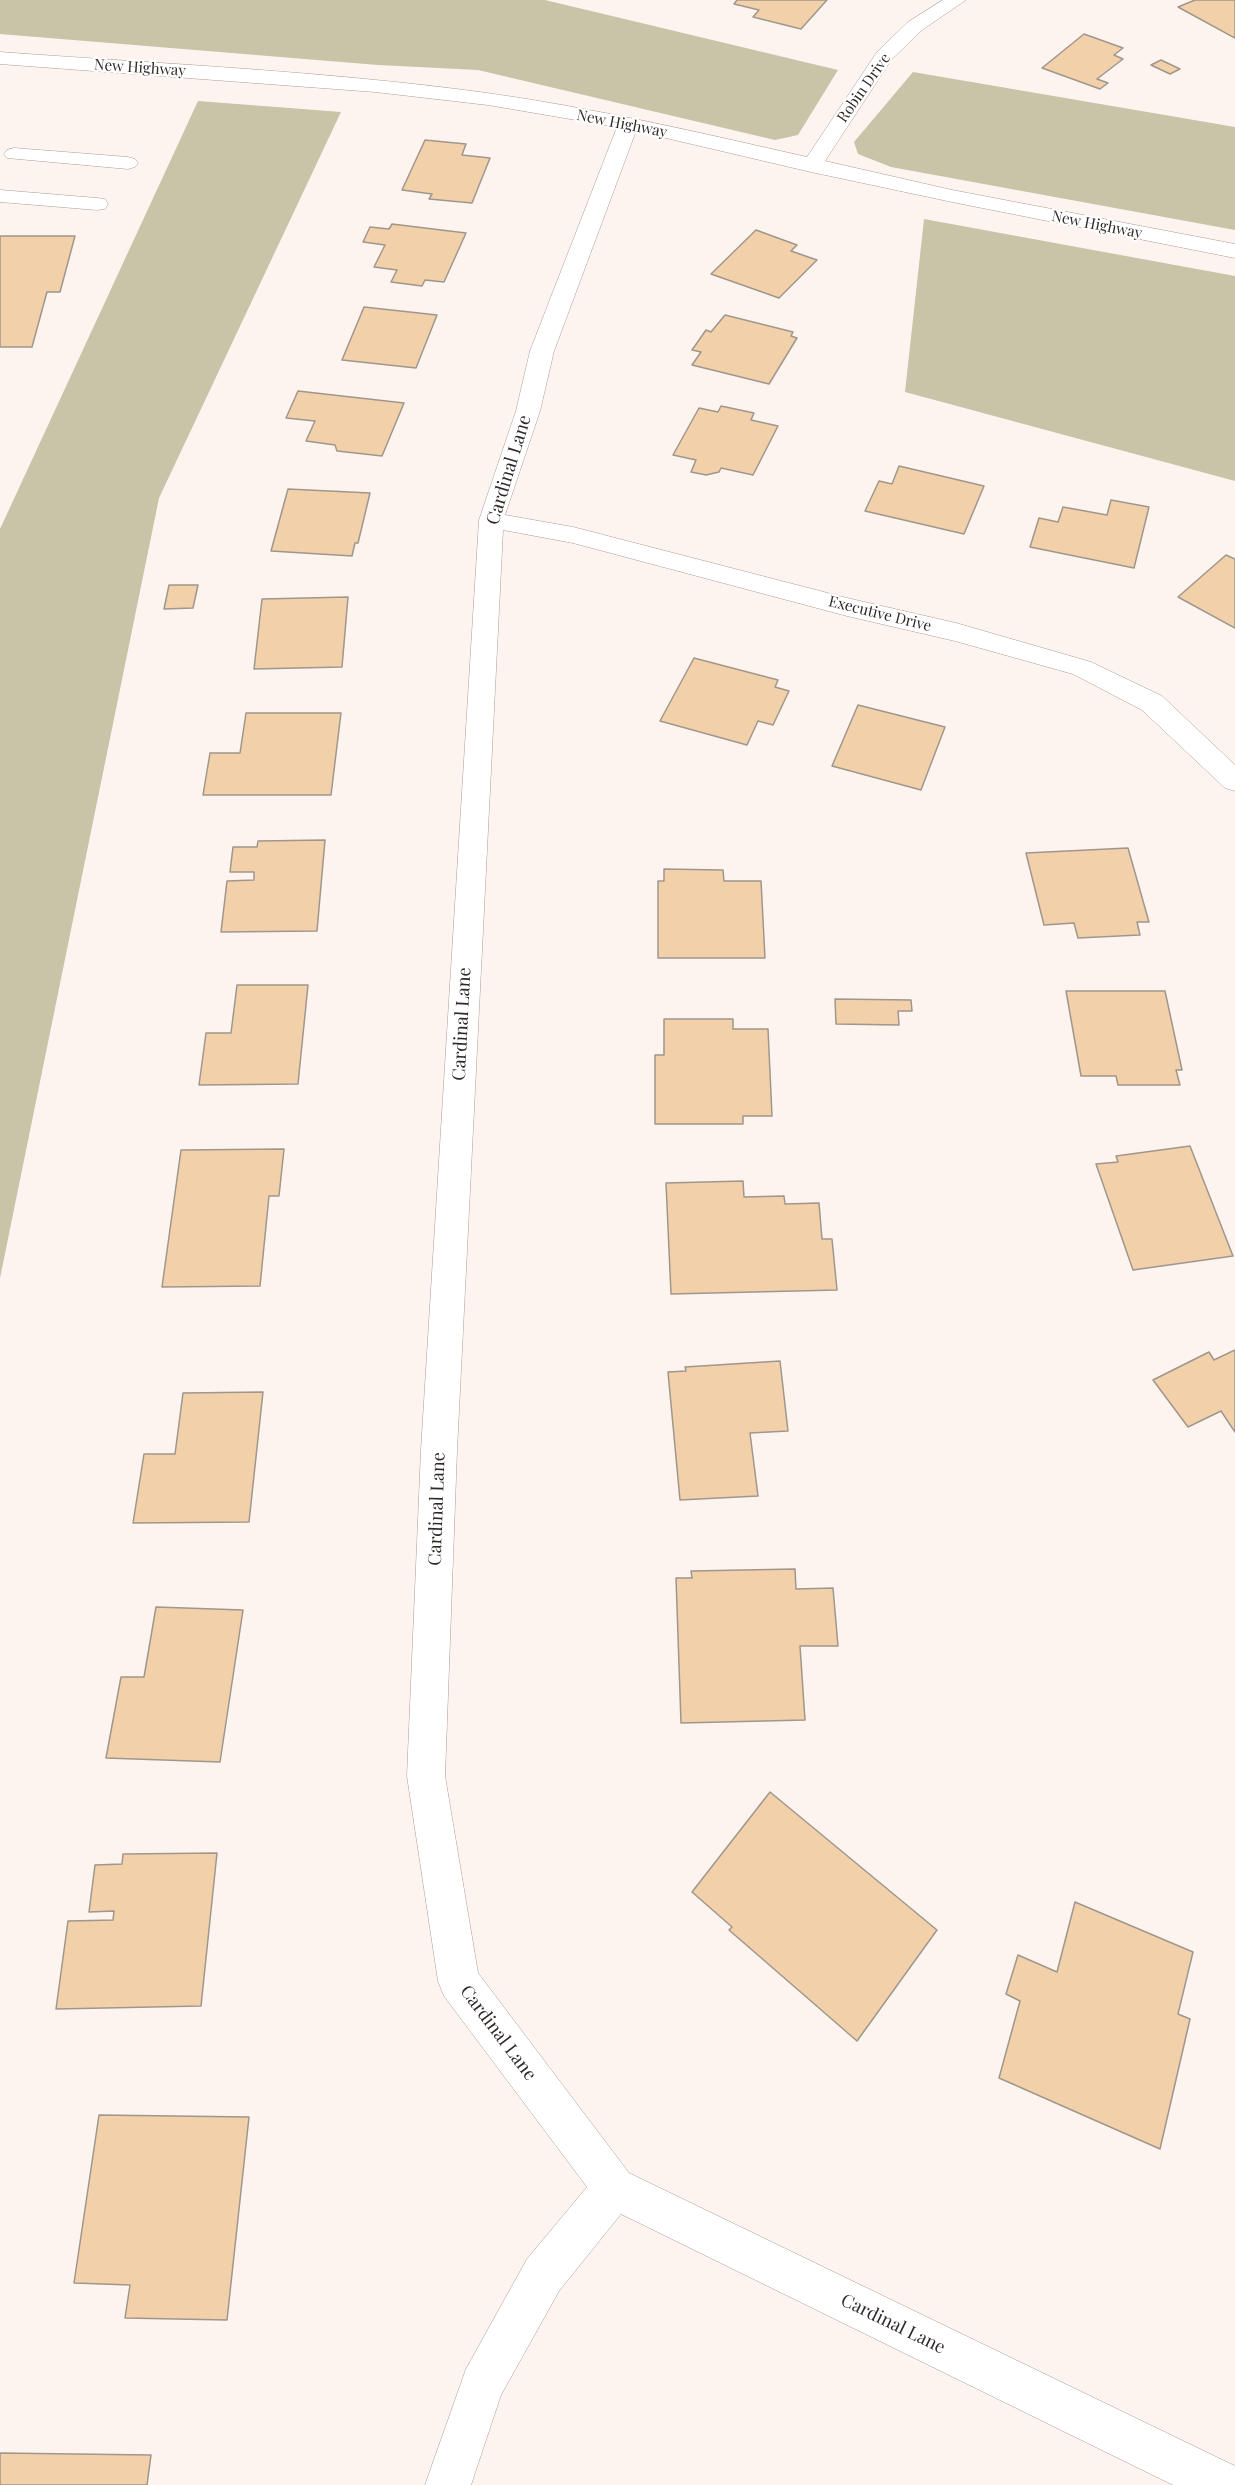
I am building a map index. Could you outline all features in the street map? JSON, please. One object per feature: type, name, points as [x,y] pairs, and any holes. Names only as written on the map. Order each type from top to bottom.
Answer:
[{"type":"street","name":"Robin Drive","points":[[811,166],[884,56],[915,26],[956,0]]},
{"type":"street","name":"New Highway","points":[[0,58],[375,86],[488,99],[629,123],[811,166],[1010,208],[1235,251]]},
{"type":"street","name":"Cardinal Lane","points":[[629,123],[542,351],[528,411],[491,520],[439,1450],[426,1776],[459,1981],[614,2188],[1222,2485]]},
{"type":"street","points":[[6,159],[128,163]]},
{"type":"street","points":[[0,196],[97,204]]},
{"type":"street","name":"Executive Drive","points":[[491,520],[573,535],[956,633],[1082,668],[1152,703],[1235,781]]},
{"type":"street","points":[[448,2485],[482,2385],[543,2275],[614,2188]]},
{"type":"shaded area","points":[[0,0],[545,0],[838,70],[798,135],[775,140],[478,70],[378,65],[0,34]]},
{"type":"shaded area","points":[[913,72],[1235,127],[1235,230],[891,167],[858,154],[854,142]]},
{"type":"shaded area","points":[[198,101],[341,112],[159,498],[0,1278],[0,529]]},
{"type":"shaded area","points":[[924,219],[1235,276],[1235,481],[905,392]]},
{"type":"building","points":[[737,0],[827,0],[801,29],[753,17],[759,10],[734,4]]},
{"type":"building","points":[[1195,0],[1235,0],[1235,38],[1178,7]]},
{"type":"building","points":[[1084,34],[1123,48],[1114,55],[1123,59],[1097,79],[1108,83],[1100,89],[1042,68]]},
{"type":"building","points":[[1161,60],[1180,69],[1170,74],[1151,65]]},
{"type":"building","points":[[425,140],[466,144],[462,155],[490,158],[472,203],[429,199],[432,194],[402,190]]},
{"type":"building","points":[[392,224],[466,233],[444,282],[425,280],[422,286],[391,282],[397,270],[374,267],[385,245],[363,242],[370,227],[389,229]]},
{"type":"building","points":[[756,230],[797,245],[791,251],[817,260],[779,298],[711,274]]},
{"type":"building","points":[[0,236],[75,236],[60,292],[47,292],[32,347],[0,347]]},
{"type":"building","points":[[364,307],[437,315],[416,368],[342,360]]},
{"type":"building","points":[[725,315],[793,332],[791,336],[797,338],[769,384],[692,365],[701,352],[692,350],[706,330],[711,332]]},
{"type":"building","points":[[298,391],[404,403],[382,456],[337,451],[335,445],[306,441],[315,421],[286,418]]},
{"type":"building","points":[[721,406],[754,413],[751,420],[778,426],[753,475],[721,468],[719,472],[706,475],[691,472],[696,460],[673,455],[699,408],[718,412]]},
{"type":"building","points":[[899,466],[984,486],[964,534],[865,511],[879,481],[892,484]]},
{"type":"building","points":[[288,489],[370,493],[358,543],[355,543],[352,556],[271,551]]},
{"type":"building","points":[[1111,500],[1149,507],[1134,568],[1030,547],[1039,518],[1058,522],[1063,507],[1107,515]]},
{"type":"building","points":[[1226,555],[1235,559],[1235,628],[1178,597]]},
{"type":"building","points":[[169,585],[198,585],[193,608],[164,609]]},
{"type":"building","points":[[348,597],[342,667],[254,669],[262,599]]},
{"type":"building","points":[[694,658],[778,680],[775,687],[789,691],[773,725],[758,721],[747,745],[660,721]]},
{"type":"building","points":[[858,705],[945,727],[921,790],[832,766]]},
{"type":"building","points":[[246,713],[341,713],[331,795],[203,795],[210,753],[240,753]]},
{"type":"building","points":[[325,840],[317,931],[221,932],[227,881],[254,880],[254,872],[230,872],[233,847],[257,847],[258,841]]},
{"type":"building","points":[[1128,848],[1149,922],[1137,922],[1140,935],[1078,938],[1074,923],[1044,925],[1026,853]]},
{"type":"building","points":[[664,869],[723,870],[724,881],[761,881],[765,958],[658,958],[658,881],[664,881]]},
{"type":"building","points":[[237,985],[308,985],[298,1084],[199,1085],[206,1033],[231,1033]]},
{"type":"building","points":[[1066,991],[1165,991],[1182,1070],[1176,1070],[1180,1085],[1118,1085],[1116,1076],[1081,1076]]},
{"type":"building","points":[[835,999],[911,1000],[912,1011],[898,1011],[899,1025],[836,1024]]},
{"type":"building","points":[[664,1019],[733,1019],[733,1029],[768,1029],[772,1116],[743,1116],[743,1124],[655,1124],[655,1055],[664,1055]]},
{"type":"building","points":[[1190,1146],[1233,1256],[1133,1270],[1096,1164],[1118,1162],[1116,1156]]},
{"type":"building","points":[[284,1149],[279,1196],[269,1196],[260,1286],[162,1287],[181,1150]]},
{"type":"building","points":[[743,1181],[744,1197],[784,1196],[785,1204],[819,1203],[822,1239],[832,1239],[837,1290],[671,1294],[666,1183]]},
{"type":"building","points":[[1235,1350],[1235,1432],[1221,1411],[1188,1427],[1153,1380],[1209,1352],[1214,1360]]},
{"type":"building","points":[[780,1361],[788,1431],[750,1433],[758,1496],[680,1500],[668,1372],[686,1371],[685,1367]]},
{"type":"building","points":[[263,1392],[249,1522],[133,1523],[144,1454],[175,1454],[183,1393]]},
{"type":"building","points":[[795,1569],[796,1589],[833,1588],[838,1646],[800,1646],[805,1720],[681,1723],[676,1578],[692,1578],[691,1571]]},
{"type":"building","points":[[156,1607],[243,1610],[220,1762],[106,1758],[121,1677],[144,1677]]},
{"type":"building","points":[[770,1792],[937,1930],[857,2041],[729,1930],[732,1927],[692,1892]]},
{"type":"building","points":[[217,1853],[201,2006],[56,2009],[68,1921],[113,1920],[114,1911],[89,1912],[95,1865],[122,1864],[123,1854]]},
{"type":"building","points":[[1075,1902],[1193,1952],[1178,2014],[1190,2019],[1160,2149],[999,2078],[1020,2001],[1006,1994],[1018,1955],[1057,1972]]},
{"type":"building","points":[[99,2115],[249,2117],[227,2320],[125,2318],[130,2285],[74,2283]]},
{"type":"building","points":[[0,2453],[151,2455],[147,2485],[0,2485]]}]
